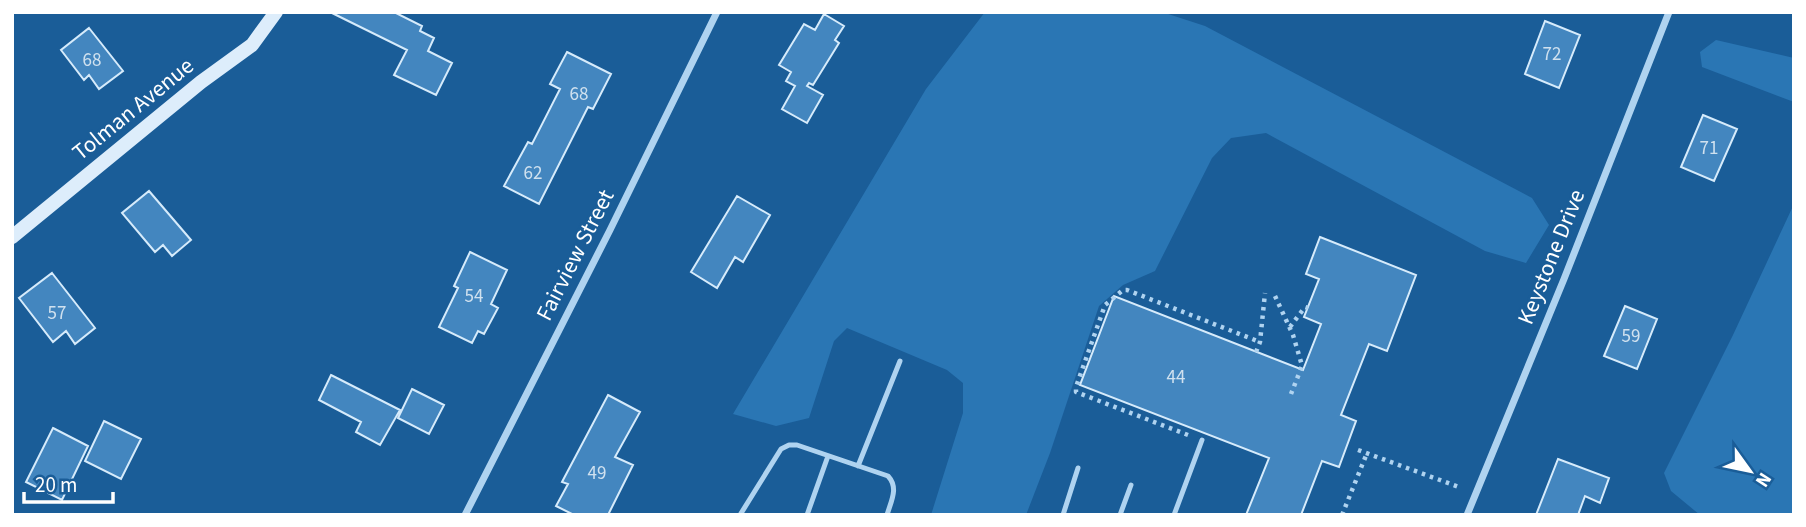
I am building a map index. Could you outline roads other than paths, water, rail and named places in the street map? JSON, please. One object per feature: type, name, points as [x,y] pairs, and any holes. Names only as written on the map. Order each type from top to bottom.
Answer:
[{"type":"street","name":"Tolman Avenue","points":[[12,237],[201,82],[252,45],[276,12]]},
{"type":"street","name":"Fairview Street","points":[[466,515],[717,12]]},
{"type":"street","name":"Keystone Drive","points":[[1467,515],[1669,12]]},
{"type":"lane","points":[[858,466],[900,361]]},
{"type":"lane","points":[[1174,515],[1202,440]]},
{"type":"lane","points":[[740,515],[780,449],[797,445],[888,476],[893,481],[894,495],[887,515]]},
{"type":"lane","points":[[807,515],[828,456]]},
{"type":"lane","points":[[1063,515],[1078,468]]},
{"type":"lane","points":[[1120,515],[1131,485]]}]
